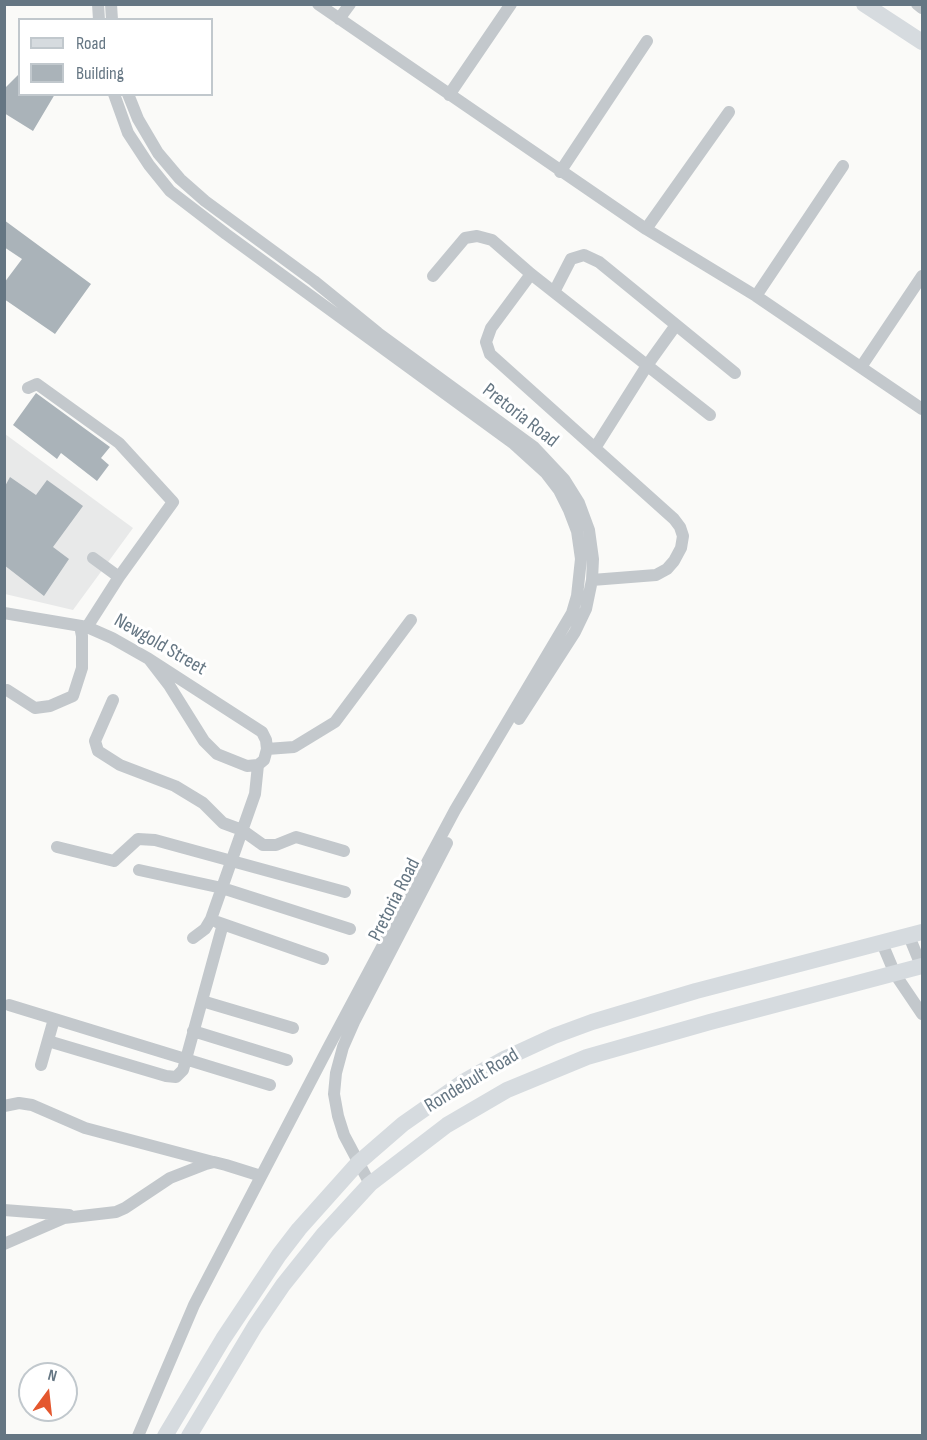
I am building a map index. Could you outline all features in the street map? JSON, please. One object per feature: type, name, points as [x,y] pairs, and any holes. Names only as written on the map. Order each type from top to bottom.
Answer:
[{"type":"main road","points":[[864,4],[922,42]]},
{"type":"main road","name":"Rondebult Road","points":[[165,1436],[223,1339],[279,1256],[326,1197],[358,1163],[403,1124],[463,1082],[504,1059],[554,1036],[592,1022],[916,934]]},
{"type":"main road","name":"Rondebult Road","points":[[189,1436],[255,1326],[283,1285],[323,1235],[370,1184],[447,1125],[507,1090],[587,1057],[922,966]]},
{"type":"street","points":[[318,4],[560,172],[646,229],[756,296],[922,409]]},
{"type":"street","points":[[339,19],[350,4]]},
{"type":"street","points":[[449,95],[511,4]]},
{"type":"street","points":[[917,4],[922,8]]},
{"type":"street","points":[[560,172],[647,42]]},
{"type":"street","name":"Pretoria Road","points":[[115,96],[128,133],[148,165],[180,200],[514,444],[546,473],[559,490],[569,510],[587,559],[592,580],[586,609],[429,867]]},
{"type":"street","name":"Pretoria Road","points":[[129,96],[138,119],[158,153],[190,188],[378,333],[534,447],[564,479],[579,503],[589,530],[587,559],[572,612],[475,774],[362,996]]},
{"type":"street","points":[[646,229],[729,112]]},
{"type":"street","points":[[756,296],[843,166]]},
{"type":"street","points":[[180,200],[190,188]]},
{"type":"street","points":[[433,276],[465,238],[477,236],[492,240],[531,274],[710,415]]},
{"type":"street","points":[[554,292],[571,259],[584,255],[599,262],[735,373]]},
{"type":"street","points":[[531,274],[491,328],[486,342],[490,354],[674,519],[683,536],[681,548],[674,561],[656,576],[592,580]]},
{"type":"street","points":[[861,367],[922,276]]},
{"type":"street","points":[[595,448],[648,364],[676,326]]},
{"type":"street","points":[[8,690],[35,708],[50,706],[72,696],[82,668],[83,626],[173,502],[119,443],[37,384],[28,388]]},
{"type":"street","points":[[93,558],[119,577]]},
{"type":"street","name":"Newgold Street","points":[[4,613],[83,626],[112,638],[252,724],[262,732],[267,749]]},
{"type":"street","points":[[194,938],[205,929],[211,919],[255,794],[258,765],[264,759],[267,749],[294,747],[335,722],[411,620]]},
{"type":"street","points":[[149,659],[169,685],[204,741],[217,753],[231,760],[247,766],[258,765]]},
{"type":"street","points":[[113,700],[94,741],[98,752],[120,765],[175,786],[203,803],[223,823],[242,830],[263,845],[276,845],[296,837],[344,851]]},
{"type":"street","points":[[57,847],[114,861],[138,839],[155,840],[345,892]]},
{"type":"street","points":[[139,870],[222,888],[350,929]]},
{"type":"street","points":[[211,919],[323,959]]},
{"type":"street","points":[[48,1041],[176,1077],[183,1070],[223,924]]},
{"type":"street","points":[[916,934],[922,966]]},
{"type":"street","points":[[882,943],[895,974],[922,1014]]},
{"type":"street","points":[[362,996],[343,1047],[336,1073],[334,1094],[344,1135],[370,1184]]},
{"type":"street","points":[[138,1436],[194,1305],[328,1047],[362,996]]},
{"type":"street","points":[[202,1001],[294,1028]]},
{"type":"street","points":[[9,1005],[270,1085]]},
{"type":"street","points":[[41,1065],[54,1019]]},
{"type":"street","points":[[193,1031],[288,1060]]},
{"type":"street","points":[[4,1106],[20,1103],[32,1105],[86,1128],[261,1176]]},
{"type":"street","points":[[4,1244],[64,1218],[116,1212],[170,1178],[214,1162]]},
{"type":"street","points":[[4,1210],[81,1215]]},
{"type":"shaded area","points":[[5,434],[133,528],[73,610],[5,594]]},
{"type":"building","points":[[18,75],[18,96],[54,96],[33,131],[4,113],[4,89]]},
{"type":"building","points":[[4,220],[91,284],[55,334],[4,299],[4,283],[22,259],[4,247]]},
{"type":"building","points":[[36,393],[110,447],[101,458],[109,465],[97,481],[61,453],[57,459],[13,425]]},
{"type":"building","points":[[10,477],[36,495],[47,480],[83,506],[53,547],[69,559],[44,596],[4,565],[4,488]]}]
